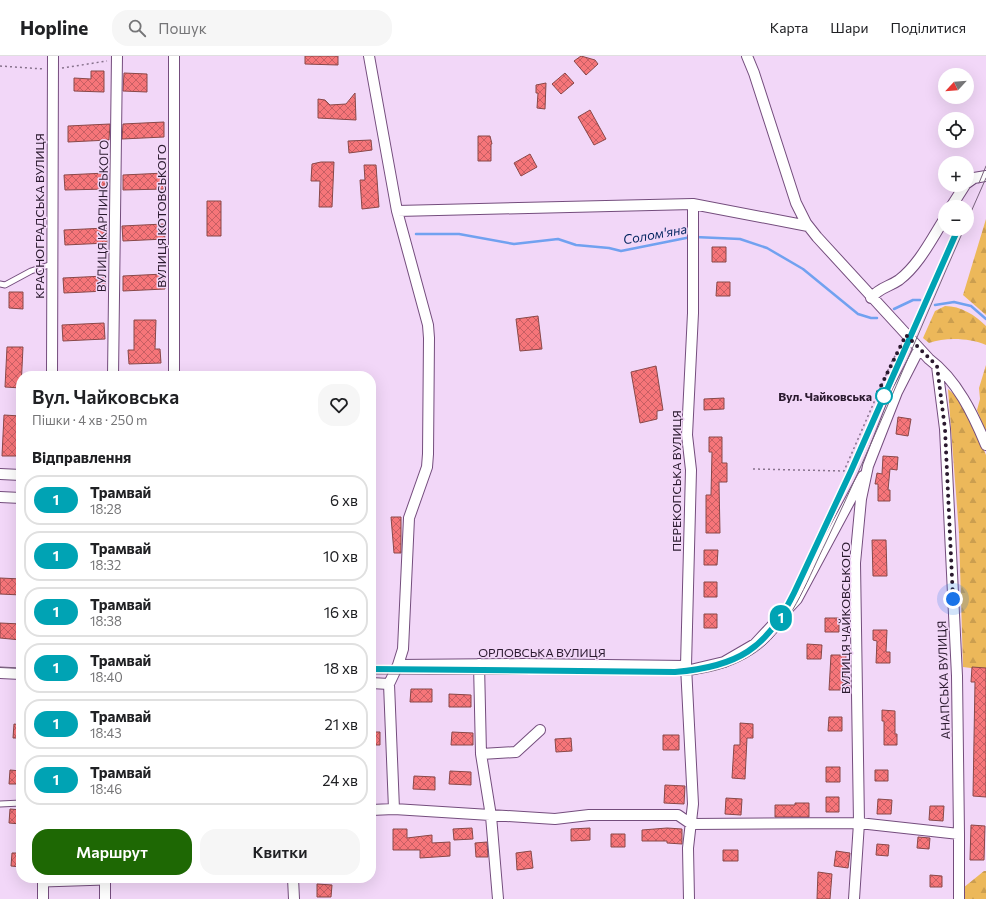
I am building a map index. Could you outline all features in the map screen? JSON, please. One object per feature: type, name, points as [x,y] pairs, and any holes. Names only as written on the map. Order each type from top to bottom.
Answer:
[{"type":"street","name":"КРАСНОГРАДСЬКА ВУЛИЦЯ","points":[[52,371],[53,56]]},
{"type":"street","name":"ВУЛИЦЯ КАРПИНСЬКОГО","points":[[113,371],[117,56]]},
{"type":"street","name":"ВУЛИЦЯ КОТОВСЬКОГО","points":[[174,56],[174,371]]},
{"type":"street","points":[[369,56],[397,211],[428,325],[429,338],[428,454],[426,467],[409,518],[403,649],[390,684],[394,809]]},
{"type":"street","points":[[747,56],[754,73],[796,203],[808,226],[871,298],[937,366],[966,402],[986,445]]},
{"type":"street","points":[[974,178],[986,176]]},
{"type":"street","points":[[397,211],[693,204],[808,226]]},
{"type":"street","name":"ПЕРЕКОПСЬКА ВУЛИЦЯ","points":[[689,899],[688,848],[693,804],[686,668],[691,470],[687,435],[693,313],[693,204]]},
{"type":"street","points":[[871,298],[880,289],[898,280],[904,275],[924,252],[938,229]]},
{"type":"street","name":"ВУЛИЦЯ ЧАЙКОВСЬКОГО","points":[[854,899],[859,823],[855,562],[861,499],[870,461],[897,392],[919,349]]},
{"type":"street","name":"АНАПСЬКА ВУЛИЦЯ","points":[[937,366],[946,445],[957,676],[960,834],[959,899]]},
{"type":"street","name":"ОРЛОВСЬКА ВУЛИЦЯ","points":[[398,665],[479,664],[686,668],[724,662],[755,644],[797,599],[870,461]]},
{"type":"street","points":[[0,474],[16,475]]},
{"type":"street","points":[[0,497],[16,498]]},
{"type":"street","points":[[479,664],[481,754],[491,816],[498,899]]},
{"type":"street","points":[[0,673],[16,674]]},
{"type":"street","points":[[376,683],[390,684]]},
{"type":"street","points":[[481,754],[516,752],[540,730]]},
{"type":"street","points":[[376,810],[394,809],[555,819],[589,815],[678,815],[691,824],[859,823],[960,834]]},
{"type":"street","points":[[43,883],[43,899]]},
{"type":"street","points":[[105,883],[105,899]]},
{"type":"street","points":[[293,883],[294,899]]},
{"type":"lane","points":[[0,284],[4,284],[31,271],[52,264]]},
{"type":"lane","points":[[0,804],[16,804]]},
{"type":"path","points":[[753,469],[844,471],[892,361],[906,335]]},
{"type":"green space","points":[[986,219],[986,315],[963,295]]},
{"type":"green space","points":[[945,306],[962,309],[977,318],[986,326],[986,345],[958,339],[929,343],[923,338],[935,311]]},
{"type":"green space","points":[[986,365],[986,433],[977,410],[980,399],[979,388]]},
{"type":"green space","points":[[948,389],[959,399],[970,417],[986,455],[986,670],[963,667],[959,533]]},
{"type":"green space","points":[[986,871],[986,899],[963,899],[963,888]]},
{"type":"building","points":[[305,56],[338,56],[338,65],[305,64]]},
{"type":"building","points":[[581,56],[595,60],[598,64],[586,75],[574,61]]},
{"type":"building","points":[[91,71],[104,71],[104,92],[74,91],[74,78],[91,79]]},
{"type":"building","points":[[124,73],[147,74],[147,92],[123,91]]},
{"type":"building","points":[[565,73],[574,83],[561,94],[552,84]]},
{"type":"building","points":[[546,83],[545,109],[537,108],[538,93],[536,93],[536,85]]},
{"type":"building","points":[[355,93],[356,120],[318,118],[318,99],[325,100],[330,105],[346,104]]},
{"type":"building","points":[[590,110],[606,139],[594,145],[578,117]]},
{"type":"building","points":[[164,122],[164,137],[122,139],[123,124]]},
{"type":"building","points":[[110,124],[109,140],[68,142],[68,126]]},
{"type":"building","points":[[478,136],[490,136],[492,144],[491,161],[478,161]]},
{"type":"building","points":[[371,140],[372,150],[349,153],[348,141]]},
{"type":"building","points":[[530,154],[537,167],[521,176],[514,163]]},
{"type":"building","points":[[334,162],[332,207],[319,207],[320,181],[311,181],[312,164]]},
{"type":"building","points":[[364,165],[376,165],[379,207],[362,209],[360,180],[365,180]]},
{"type":"building","points":[[106,173],[107,189],[65,190],[64,175]]},
{"type":"building","points":[[165,173],[165,189],[123,190],[123,175]]},
{"type":"building","points":[[207,201],[221,201],[221,236],[207,236]]},
{"type":"building","points":[[164,224],[165,239],[123,241],[122,226]]},
{"type":"building","points":[[106,228],[107,243],[65,245],[64,230]]},
{"type":"building","points":[[712,247],[726,247],[726,262],[712,262]]},
{"type":"building","points":[[164,274],[165,289],[123,291],[123,276]]},
{"type":"building","points":[[105,276],[106,291],[64,293],[63,278]]},
{"type":"building","points":[[717,282],[730,282],[730,296],[716,296]]},
{"type":"building","points":[[9,292],[23,292],[23,309],[9,308]]},
{"type":"building","points":[[538,316],[542,349],[520,351],[516,319]]},
{"type":"building","points":[[134,320],[156,320],[155,349],[160,349],[161,363],[129,364],[128,350],[134,350]]},
{"type":"building","points":[[104,323],[105,339],[63,341],[62,325]]},
{"type":"building","points":[[7,347],[23,347],[22,371],[16,371],[16,388],[5,387]]},
{"type":"building","points":[[656,366],[663,410],[657,411],[657,419],[640,423],[631,372]]},
{"type":"building","points":[[724,398],[724,409],[704,410],[704,399]]},
{"type":"building","points":[[4,415],[16,416],[16,456],[2,456]]},
{"type":"building","points":[[898,417],[911,419],[908,436],[896,434]]},
{"type":"building","points":[[709,437],[722,437],[722,463],[727,463],[727,482],[719,482],[720,533],[706,533],[706,495],[711,495],[712,452],[709,452]]},
{"type":"building","points":[[883,456],[898,457],[897,470],[890,469],[888,490],[890,490],[890,501],[878,501],[878,484],[875,484],[877,473],[882,474]]},
{"type":"building","points":[[391,517],[401,517],[401,553],[394,553]]},
{"type":"building","points":[[872,540],[886,540],[887,576],[873,576]]},
{"type":"building","points":[[704,550],[718,550],[717,565],[704,565]]},
{"type":"building","points":[[0,578],[16,579],[16,595],[0,594]]},
{"type":"building","points":[[704,582],[717,582],[717,597],[704,597]]},
{"type":"building","points":[[704,614],[717,614],[717,628],[704,628]]},
{"type":"building","points":[[825,618],[839,618],[839,632],[825,632]]},
{"type":"building","points":[[0,623],[16,624],[16,640],[0,638]]},
{"type":"building","points":[[873,630],[887,630],[886,652],[890,652],[890,663],[876,663],[877,641],[873,640]]},
{"type":"building","points":[[807,644],[822,645],[821,659],[807,659]]},
{"type":"building","points":[[831,655],[846,655],[845,680],[850,680],[850,690],[829,690]]},
{"type":"building","points":[[972,667],[986,668],[986,797],[973,796],[975,682],[971,682]]},
{"type":"building","points":[[411,689],[432,689],[432,702],[410,702]]},
{"type":"building","points":[[449,694],[471,695],[471,707],[449,707]]},
{"type":"building","points":[[882,710],[895,711],[895,734],[897,734],[897,745],[884,745],[884,721],[882,721]]},
{"type":"building","points":[[829,717],[842,717],[842,731],[828,731]]},
{"type":"building","points":[[740,723],[753,724],[753,738],[747,738],[745,779],[732,778],[734,745],[740,745]]},
{"type":"building","points":[[14,724],[16,724],[16,738],[13,738]]},
{"type":"building","points":[[376,732],[380,732],[380,745],[376,745]]},
{"type":"building","points":[[452,732],[473,733],[473,745],[451,745]]},
{"type":"building","points":[[663,735],[679,735],[679,750],[663,750]]},
{"type":"building","points":[[571,738],[572,751],[556,752],[555,739]]},
{"type":"building","points":[[826,767],[840,767],[840,782],[826,782]]},
{"type":"building","points":[[10,770],[16,771],[16,784],[9,784]]},
{"type":"building","points":[[875,770],[888,770],[888,781],[875,781]]},
{"type":"building","points":[[450,771],[471,772],[471,785],[449,784]]},
{"type":"building","points":[[414,776],[435,777],[435,790],[413,789]]},
{"type":"building","points":[[665,785],[685,786],[684,804],[664,803]]},
{"type":"building","points":[[826,797],[839,797],[839,812],[826,812]]},
{"type":"building","points":[[726,798],[742,799],[741,815],[725,814]]},
{"type":"building","points":[[878,799],[892,800],[891,814],[877,814]]},
{"type":"building","points":[[795,803],[809,803],[809,817],[775,817],[775,805],[795,805]]},
{"type":"building","points":[[930,806],[944,806],[943,821],[929,820]]},
{"type":"building","points":[[10,809],[16,810],[16,824],[9,823]]},
{"type":"building","points":[[971,825],[985,826],[984,860],[970,860]]},
{"type":"building","points":[[472,828],[473,839],[454,840],[453,829]]},
{"type":"building","points":[[590,828],[590,840],[571,841],[571,829]]},
{"type":"building","points":[[667,828],[682,829],[682,844],[667,843],[667,841],[642,841],[642,830]]},
{"type":"building","points":[[393,829],[407,829],[407,838],[432,835],[432,843],[450,842],[450,856],[420,858],[420,850],[393,850]]},
{"type":"building","points":[[611,834],[625,834],[625,847],[611,847]]},
{"type":"building","points":[[918,837],[930,838],[929,849],[917,848]]},
{"type":"building","points":[[487,842],[488,857],[476,857],[475,843]]},
{"type":"building","points":[[877,844],[889,845],[888,856],[876,855]]},
{"type":"building","points":[[723,850],[738,850],[738,861],[723,861]]},
{"type":"building","points":[[531,851],[533,868],[517,870],[516,853]]},
{"type":"building","points":[[836,851],[850,853],[848,868],[834,866]]},
{"type":"building","points":[[12,853],[16,853],[16,866],[11,866]]},
{"type":"building","points":[[818,872],[832,874],[830,899],[817,899]]},
{"type":"building","points":[[930,875],[942,876],[942,887],[930,887]]},
{"type":"building","points":[[317,884],[332,885],[331,897],[317,897]]},
{"type":"waterway","name":"Солом'яна","points":[[416,234],[459,234],[514,244],[558,239],[576,245],[609,248],[621,251],[691,237]]},
{"type":"waterway","name":"Солом'яна","points":[[695,237],[740,239],[767,248],[803,269],[858,314],[871,318],[877,318]]},
{"type":"waterway","name":"Солом'яна","points":[[894,309],[913,300],[920,300]]},
{"type":"waterway","points":[[935,305],[954,302],[971,306],[986,319]]},
{"type":"tram line","points":[[979,183],[986,166]]},
{"type":"tram line","points":[[974,205],[986,178]]},
{"type":"tram line","name":"1","points":[[376,669],[675,672],[710,668],[731,660],[761,643],[785,612],[851,471],[955,236]]},
{"type":"tram line","points":[[376,674],[687,675],[718,670],[738,662],[756,652],[775,635],[784,623],[793,610],[807,583],[862,464],[961,236]]},
{"type":"tram line","points":[[786,610],[872,423]]},
{"type":"tram line","points":[[0,667],[16,668]]},
{"type":"place","name":"Вул. Чайковська","points":[[884,396]]},
{"type":"route","points":[[884,396],[878,392],[906,335],[937,366],[945,429],[953,599]]}]
